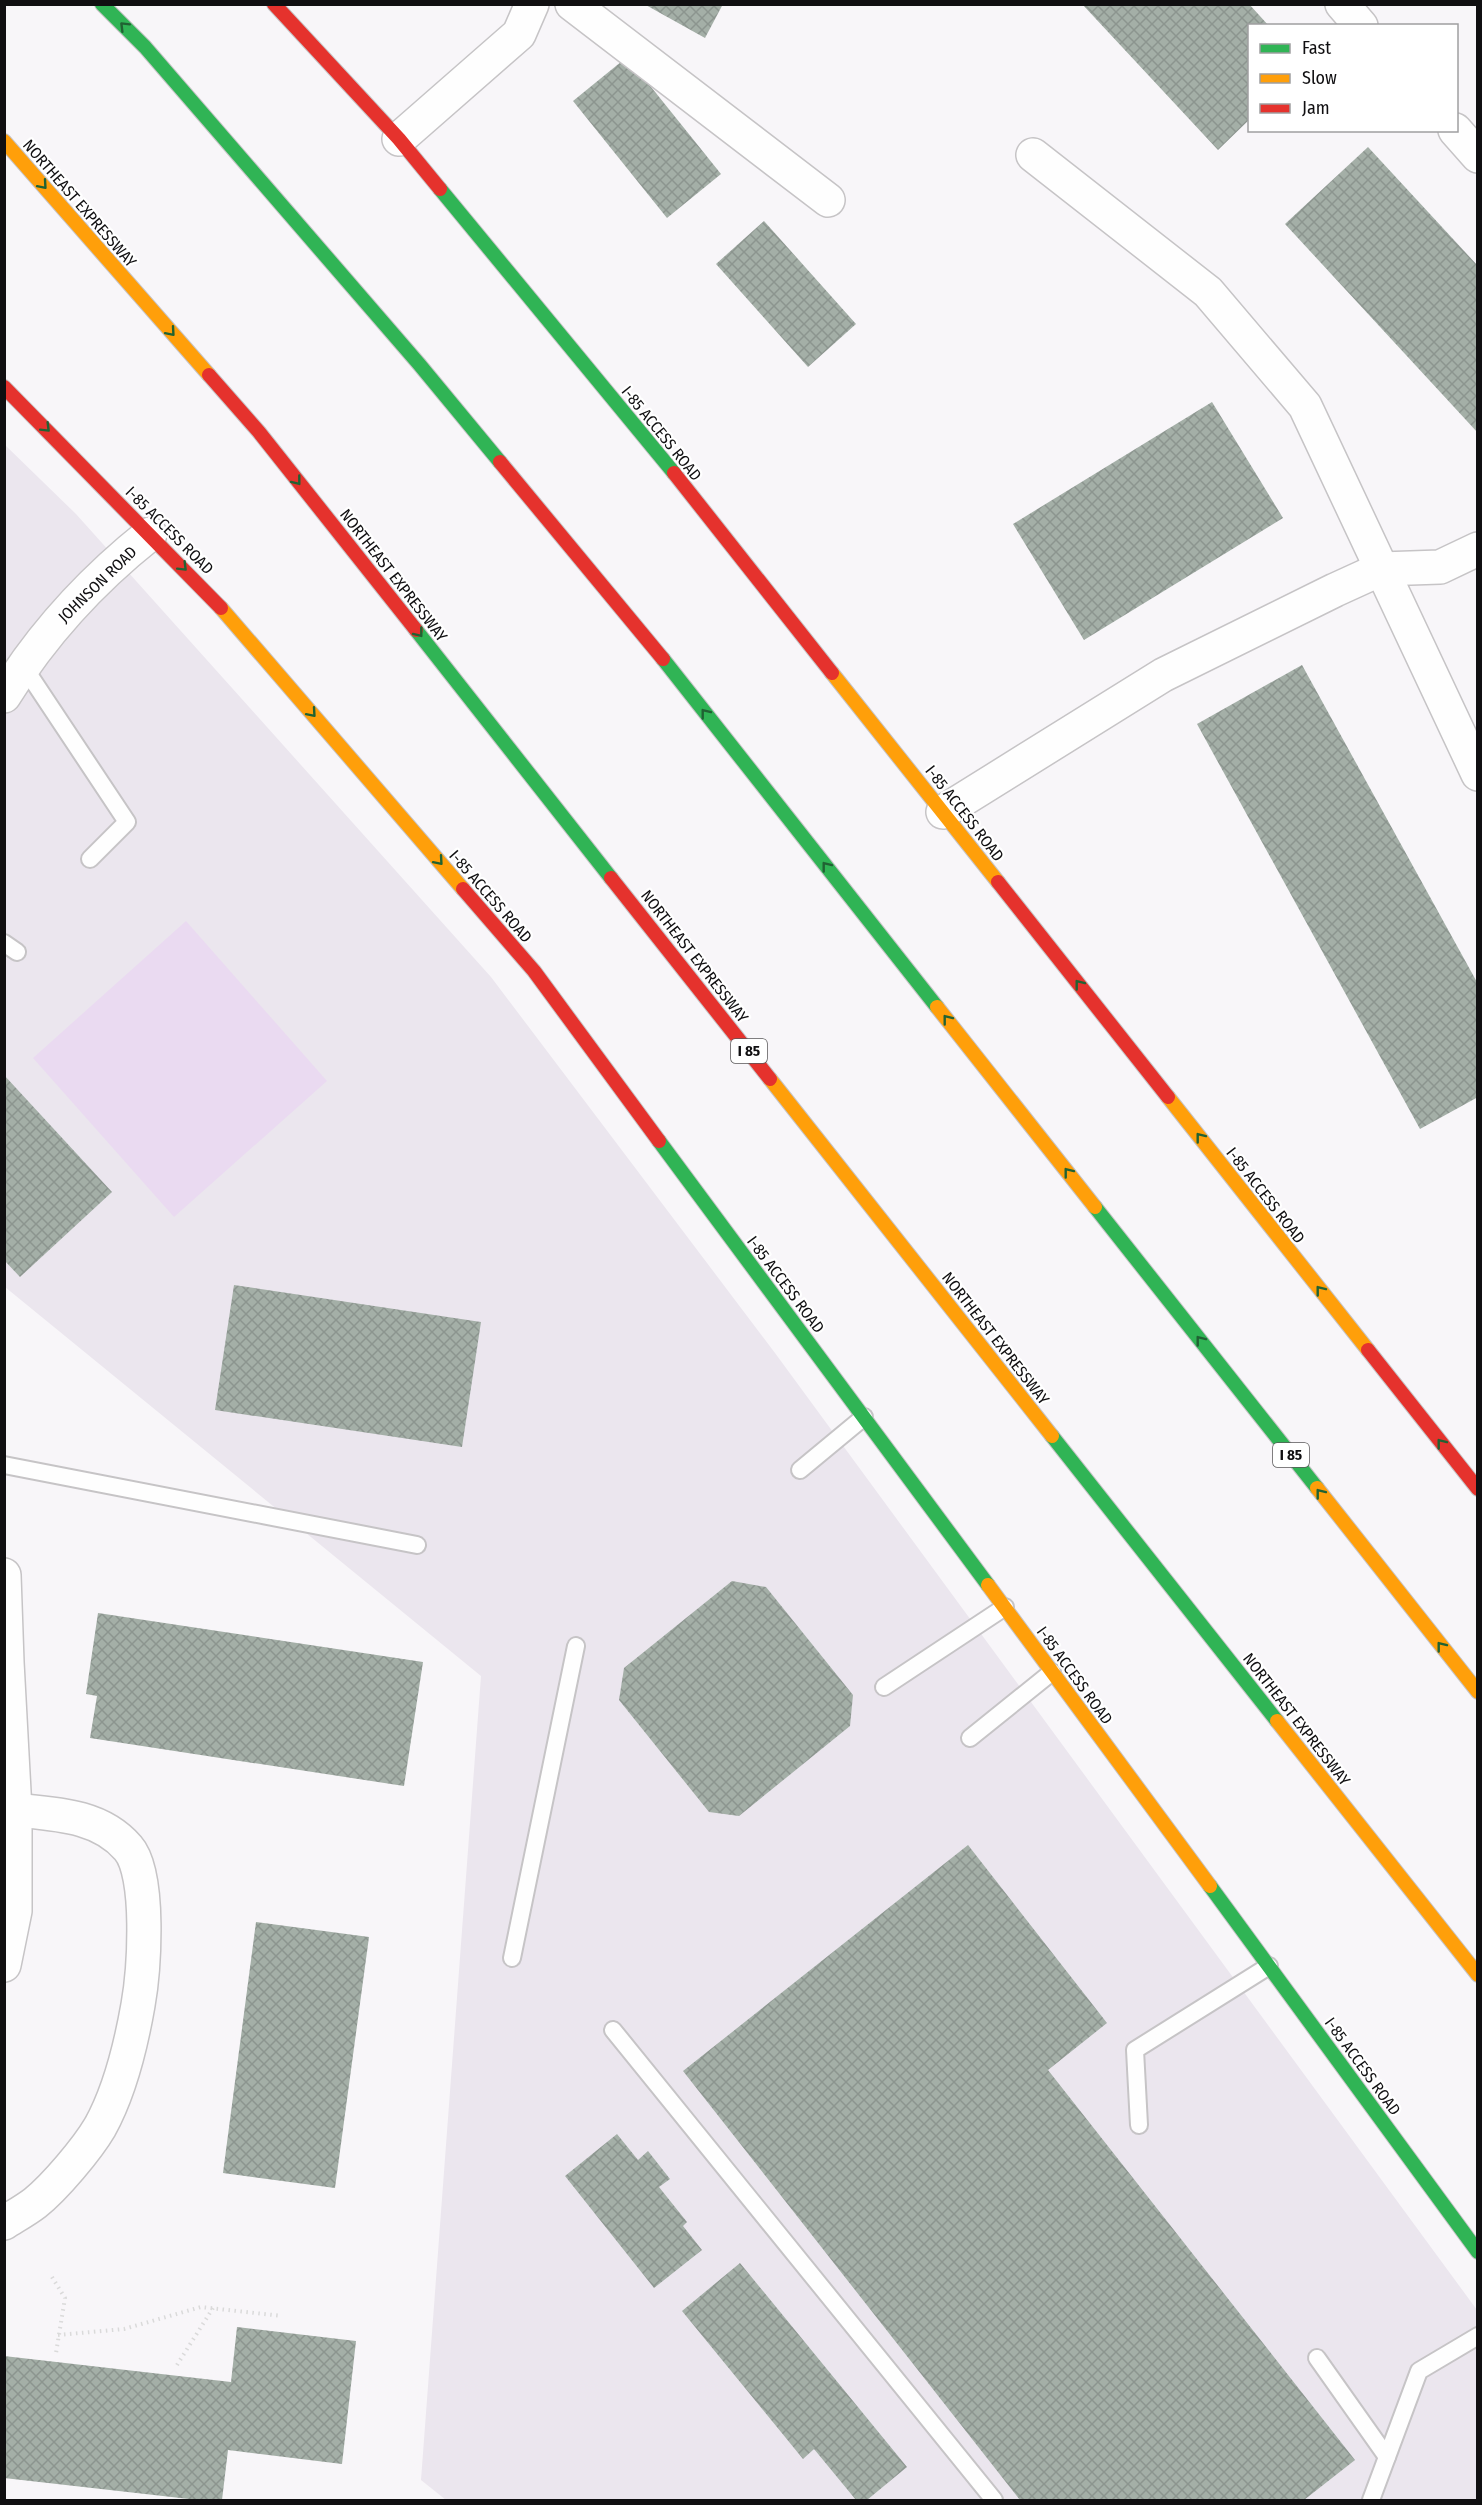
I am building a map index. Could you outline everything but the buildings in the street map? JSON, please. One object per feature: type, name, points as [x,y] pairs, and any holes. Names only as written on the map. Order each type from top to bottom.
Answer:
[{"type":"main road","name":"I 85","points":[[102,4],[145,47],[419,364],[653,647],[1478,1692]]},
{"type":"main road","name":"I-85 ACCESS ROAD","points":[[274,4],[399,139],[679,479],[1478,1489]]},
{"type":"main road","name":"NORTHEAST EXPRESSWAY","points":[[4,141],[259,432],[1478,1975]]},
{"type":"main road","name":"I-85 ACCESS ROAD","points":[[4,387],[205,589],[534,971],[1005,1607],[1478,2252]]},
{"type":"street","points":[[399,139],[519,34],[532,4]]},
{"type":"street","points":[[572,4],[828,200]]},
{"type":"street","points":[[1342,4],[1359,24]]},
{"type":"street","points":[[1457,132],[1478,156]]},
{"type":"street","points":[[1033,155],[1208,292],[1305,406],[1478,774]]},
{"type":"street","name":"JOHNSON ROAD","points":[[4,696],[60,618],[93,583],[150,534]]},
{"type":"street","points":[[943,812],[1163,675],[1381,569],[1440,567],[1478,549]]},
{"type":"street","points":[[4,1575],[15,1810],[10,1910],[4,1965]]},
{"type":"street","points":[[4,2223],[36,2203],[67,2170],[100,2127],[119,2084],[139,2004],[144,1923],[141,1878],[130,1849],[103,1826],[68,1816],[15,1810]]},
{"type":"lane","points":[[24,667],[127,822],[90,859]]},
{"type":"lane","points":[[800,1470],[864,1417]]},
{"type":"lane","points":[[4,1465],[417,1545]]},
{"type":"lane","points":[[884,1688],[1005,1607]]},
{"type":"lane","points":[[512,1958],[576,1646]]},
{"type":"lane","points":[[970,1738],[1052,1672]]},
{"type":"lane","points":[[1139,2125],[1135,2050],[1269,1966]]},
{"type":"lane","points":[[614,2030],[994,2500]]},
{"type":"lane","points":[[1371,2500],[1419,2372],[1478,2336]]},
{"type":"lane","points":[[1317,2358],[1387,2457]]},
{"type":"path","points":[[52,2277],[65,2298],[56,2353]]},
{"type":"path","points":[[58,2335],[124,2329],[201,2307],[282,2316]]},
{"type":"path","points":[[177,2365],[213,2308]]},
{"type":"shaded area","points":[[4,444],[76,514],[491,977],[775,1353],[1477,2310],[1477,2500],[446,2500],[421,2480],[481,1676],[5,1287]]},
{"type":"shaded area","points":[[186,921],[327,1081],[174,1217],[33,1058]]},
{"type":"traffic: fast","points":[[102,4],[145,47],[419,364],[500,462]]},
{"type":"traffic: fast","points":[[440,189],[674,473]]},
{"type":"traffic: fast","points":[[416,630],[611,878]]},
{"type":"traffic: fast","points":[[663,659],[937,1007]]},
{"type":"traffic: fast","points":[[659,1141],[988,1585]]},
{"type":"traffic: fast","points":[[1095,1207],[1317,1488]]},
{"type":"traffic: fast","points":[[1052,1436],[1277,1721]]},
{"type":"traffic: fast","points":[[1210,1886],[1478,2252]]},
{"type":"traffic: slow","points":[[4,141],[209,375]]},
{"type":"traffic: slow","points":[[221,608],[463,889]]},
{"type":"traffic: slow","points":[[832,673],[998,882]]},
{"type":"traffic: slow","points":[[937,1007],[1095,1207]]},
{"type":"traffic: slow","points":[[770,1079],[1052,1436]]},
{"type":"traffic: slow","points":[[1168,1097],[1368,1350]]},
{"type":"traffic: slow","points":[[1317,1488],[1478,1692]]},
{"type":"traffic: slow","points":[[988,1585],[1210,1886]]},
{"type":"traffic: slow","points":[[1277,1721],[1478,1975]]},
{"type":"traffic: jam","points":[[274,4],[399,139],[440,189]]},
{"type":"traffic: jam","points":[[209,375],[259,432],[416,630]]},
{"type":"traffic: jam","points":[[4,387],[221,608]]},
{"type":"traffic: jam","points":[[500,462],[663,659]]},
{"type":"traffic: jam","points":[[674,473],[832,673]]},
{"type":"traffic: jam","points":[[611,878],[770,1079]]},
{"type":"traffic: jam","points":[[998,882],[1168,1097]]},
{"type":"traffic: jam","points":[[463,889],[534,971],[659,1141]]},
{"type":"traffic: jam","points":[[1368,1350],[1478,1489]]}]
